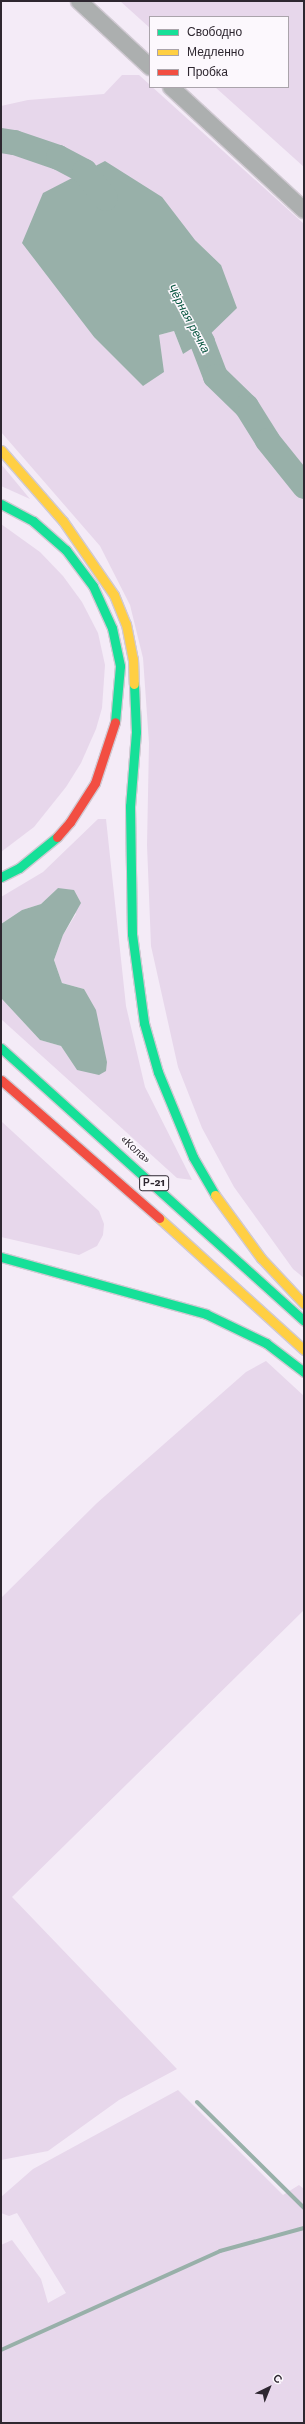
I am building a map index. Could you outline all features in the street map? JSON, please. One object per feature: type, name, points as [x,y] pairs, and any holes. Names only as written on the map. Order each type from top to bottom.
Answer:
[{"type":"main road","points":[[1,450],[63,521],[90,557],[114,595],[126,624],[133,659],[136,732],[130,806],[132,934],[143,1016],[158,1072],[193,1157],[214,1193],[261,1258],[304,1304]]},
{"type":"main road","points":[[1,504],[32,521],[66,550],[93,586],[112,628],[120,666],[119,699],[114,730],[95,783],[70,822],[58,836],[18,868],[1,877]]},
{"type":"main road","name":"«Кола»","points":[[1,1048],[304,1321]]},
{"type":"main road","name":"Р-21","points":[[1,1080],[192,1247],[304,1350]]},
{"type":"main road","points":[[1,1257],[206,1314],[236,1327],[266,1343],[304,1372]]},
{"type":"street","points":[[79,1],[149,66]]},
{"type":"street","points":[[172,88],[304,210]]},
{"type":"shaded area","points":[[120,1],[304,1],[304,167],[216,88],[289,88],[289,16],[149,16],[149,27]]},
{"type":"shaded area","points":[[122,75],[139,75],[149,84],[149,88],[153,88],[304,224],[304,1278],[293,1269],[234,1187],[202,1128],[178,1067],[151,946],[147,845],[149,743],[143,658],[130,605],[100,546],[1,432],[1,106],[28,100],[104,94]],"holes":[[[195,240],[221,265],[183,354],[174,331],[159,335],[94,337],[74,309]]]},
{"type":"shaded area","points":[[1,464],[30,499],[1,486]]},
{"type":"shaded area","points":[[1,524],[40,552],[63,576],[82,602],[98,633],[105,665],[102,708],[96,729],[81,763],[66,787],[34,827],[1,852]]},
{"type":"shaded area","points":[[98,819],[106,819],[126,1006],[145,1087],[192,1180],[177,1178],[1,1019],[1,998],[40,1040],[61,1046],[77,1070],[107,1062],[84,989],[62,983],[54,960],[63,935],[76,914],[58,888],[41,904],[22,910],[1,924],[1,897],[43,872]]},
{"type":"shaded area","points":[[1,1121],[99,1211],[104,1224],[103,1235],[97,1246],[79,1255],[1,1237]]},
{"type":"shaded area","points":[[266,1361],[304,1396],[304,1610],[12,1897],[177,2069],[119,2100],[48,2151],[1,2160],[1,1598],[97,1503],[246,1372]]},
{"type":"shaded area","points":[[178,2090],[283,2195],[299,2185],[304,2189],[304,2423],[1,2423],[1,2245],[12,2240],[41,2279],[48,2303],[66,2293],[17,2213],[9,2216],[1,2213],[1,2197],[33,2169]]},
{"type":"water","points":[[105,161],[162,197],[195,240],[221,265],[237,308],[202,342],[183,354],[174,331],[159,335],[164,372],[143,386],[94,337],[22,243],[43,193]]},
{"type":"water","points":[[58,888],[74,890],[81,903],[63,935],[54,960],[62,983],[84,989],[96,1010],[107,1062],[106,1071],[99,1075],[77,1070],[61,1046],[40,1040],[1,998],[1,924],[22,910],[41,904]]},
{"type":"waterway","points":[[1,140],[14,142],[58,157],[84,171],[105,198]]},
{"type":"waterway","name":"Чёрная речка","points":[[185,312],[202,342],[215,376],[246,406],[267,440],[304,486]]},
{"type":"waterway","points":[[197,2102],[304,2208]]},
{"type":"waterway","points":[[1,2350],[220,2251],[304,2228]]},
{"type":"traffic: fast","points":[[1,504],[33,521],[66,550],[93,586],[112,628],[120,666],[115,722]]},
{"type":"traffic: fast","points":[[134,684],[136,732],[130,806],[132,934],[144,1023],[158,1072],[193,1157],[215,1195]]},
{"type":"traffic: fast","points":[[1,877],[19,868],[57,837]]},
{"type":"traffic: fast","points":[[1,1048],[304,1321]]},
{"type":"traffic: fast","points":[[1,1257],[206,1314],[266,1343],[304,1372]]},
{"type":"traffic: slow","points":[[1,450],[63,521],[114,595],[126,624],[133,659],[134,684]]},
{"type":"traffic: slow","points":[[215,1195],[261,1258],[304,1304]]},
{"type":"traffic: slow","points":[[159,1218],[304,1350]]},
{"type":"traffic: jam","points":[[57,837],[70,822],[95,783],[115,722]]},
{"type":"traffic: jam","points":[[1,1080],[159,1218]]}]
